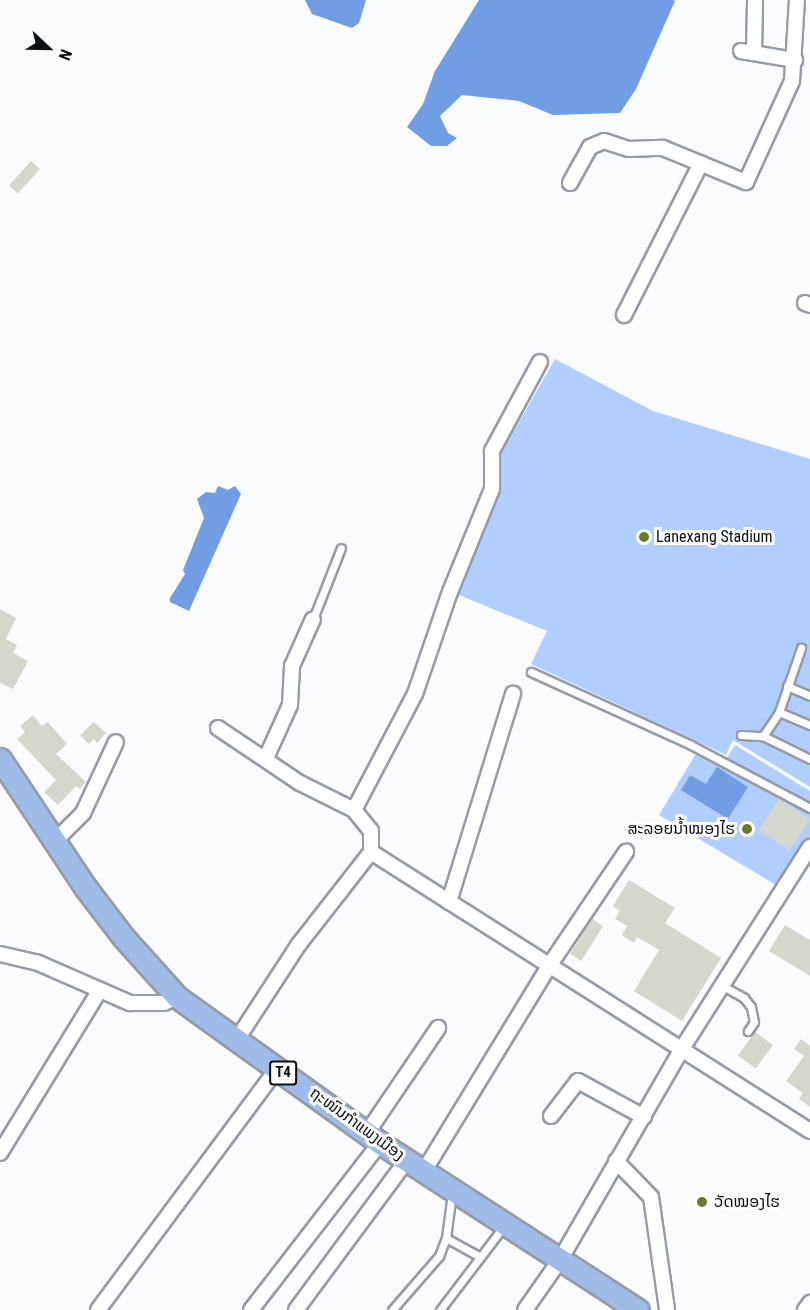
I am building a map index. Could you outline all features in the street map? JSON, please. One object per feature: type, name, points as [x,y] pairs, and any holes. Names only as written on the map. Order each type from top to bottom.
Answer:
[{"type":"main road","name":"ຖະໜົນກຳແພງເມືອງ","points":[[0,759],[124,938],[177,997],[374,1138],[628,1307]]},
{"type":"street","points":[[756,0],[747,52],[795,60]]},
{"type":"street","points":[[570,183],[590,147],[604,141],[629,149],[663,148],[740,182],[752,176],[792,81],[797,0]]},
{"type":"street","points":[[624,315],[701,163]]},
{"type":"street","points":[[354,810],[415,694],[450,592],[492,489],[492,451],[540,362]]},
{"type":"street","points":[[266,758],[290,705],[292,666],[313,619]]},
{"type":"street","points":[[449,902],[513,694]]},
{"type":"street","points":[[218,728],[266,758],[300,783],[354,810],[367,822],[371,852],[299,944],[236,1041]]},
{"type":"street","points":[[55,841],[82,813],[116,742]]},
{"type":"street","points":[[525,1310],[560,1260],[616,1161],[644,1117],[682,1047],[810,847]]},
{"type":"street","points":[[371,852],[549,966],[682,1047],[810,1131]]},
{"type":"street","points":[[296,1310],[416,1166],[627,852]]},
{"type":"street","points":[[0,954],[36,962],[130,1003],[148,1005],[177,997]]},
{"type":"street","points":[[0,1153],[100,990]]},
{"type":"street","points":[[251,1310],[374,1138],[438,1028]]},
{"type":"street","points":[[98,1310],[277,1070]]},
{"type":"street","points":[[551,1116],[578,1081],[644,1117]]},
{"type":"street","points":[[616,1161],[651,1197],[667,1310]]},
{"type":"street","points":[[805,1310],[810,1302]]},
{"type":"lane","points":[[313,619],[341,548]]},
{"type":"lane","points":[[763,736],[779,712],[801,648]]},
{"type":"lane","points":[[531,672],[691,745],[810,808]]},
{"type":"lane","points":[[787,686],[810,696]]},
{"type":"lane","points":[[779,712],[810,725]]},
{"type":"lane","points":[[741,735],[763,736],[810,759]]},
{"type":"lane","points":[[721,985],[744,998],[751,1007],[754,1022],[748,1031]]},
{"type":"lane","points":[[392,1310],[439,1256],[446,1238],[452,1189]]},
{"type":"lane","points":[[440,1310],[505,1224]]},
{"type":"lane","points":[[446,1238],[480,1257]]},
{"type":"shaded area","points":[[305,0],[366,0],[359,23],[352,28],[312,14]]},
{"type":"shaded area","points":[[479,0],[675,1],[636,89],[620,113],[553,115],[519,101],[462,95],[440,116],[448,133],[457,138],[447,146],[431,146],[407,127],[423,104],[435,71]]},
{"type":"shaded area","name":"Lanexang Stadium","points":[[555,359],[653,411],[810,459],[810,787],[733,740],[726,755],[531,664],[547,631],[454,593],[500,481],[494,466]]},
{"type":"shaded area","points":[[218,486],[228,490],[235,486],[241,494],[189,611],[170,602],[170,598],[185,574],[183,570],[204,518],[197,499],[206,492],[215,493]]},
{"type":"shaded area","name":"ສະລອຍນ້ຳໝອງໄຮ","points":[[735,745],[810,791],[810,844],[781,888],[659,815],[697,752],[722,766]]},
{"type":"shaded area","points":[[717,767],[748,787],[728,819],[681,790],[690,775],[706,784]]},
{"type":"building","points":[[31,161],[40,169],[18,194],[9,186]]},
{"type":"building","points":[[0,609],[16,618],[6,639],[17,645],[13,653],[28,661],[13,689],[0,683]]},
{"type":"building","points":[[33,715],[42,726],[48,722],[67,744],[56,754],[86,782],[80,789],[76,786],[58,805],[44,792],[56,780],[17,739],[25,732],[20,726]]},
{"type":"building","points":[[94,722],[106,733],[97,743],[94,739],[89,744],[80,735]]},
{"type":"building","points":[[779,799],[810,819],[790,850],[759,830]]},
{"type":"building","points":[[629,880],[675,908],[665,923],[721,958],[682,1021],[634,991],[659,950],[637,937],[634,943],[622,935],[627,926],[615,919],[620,911],[613,906]]},
{"type":"building","points":[[592,919],[603,926],[581,961],[570,954]]},
{"type":"building","points":[[785,925],[810,940],[810,976],[769,951]]},
{"type":"building","points":[[755,1032],[773,1045],[756,1068],[738,1055]]},
{"type":"building","points":[[801,1039],[810,1046],[810,1107],[799,1099],[803,1093],[786,1081],[804,1056],[794,1049]]},
{"type":"place","name":"Lanexang Stadium","points":[[644,537]]},
{"type":"place","name":"ສະລອຍນ້ຳໝອງໄຮ","points":[[747,829]]},
{"type":"place","name":"ວັດໝອງໄຮ","points":[[702,1202]]}]
